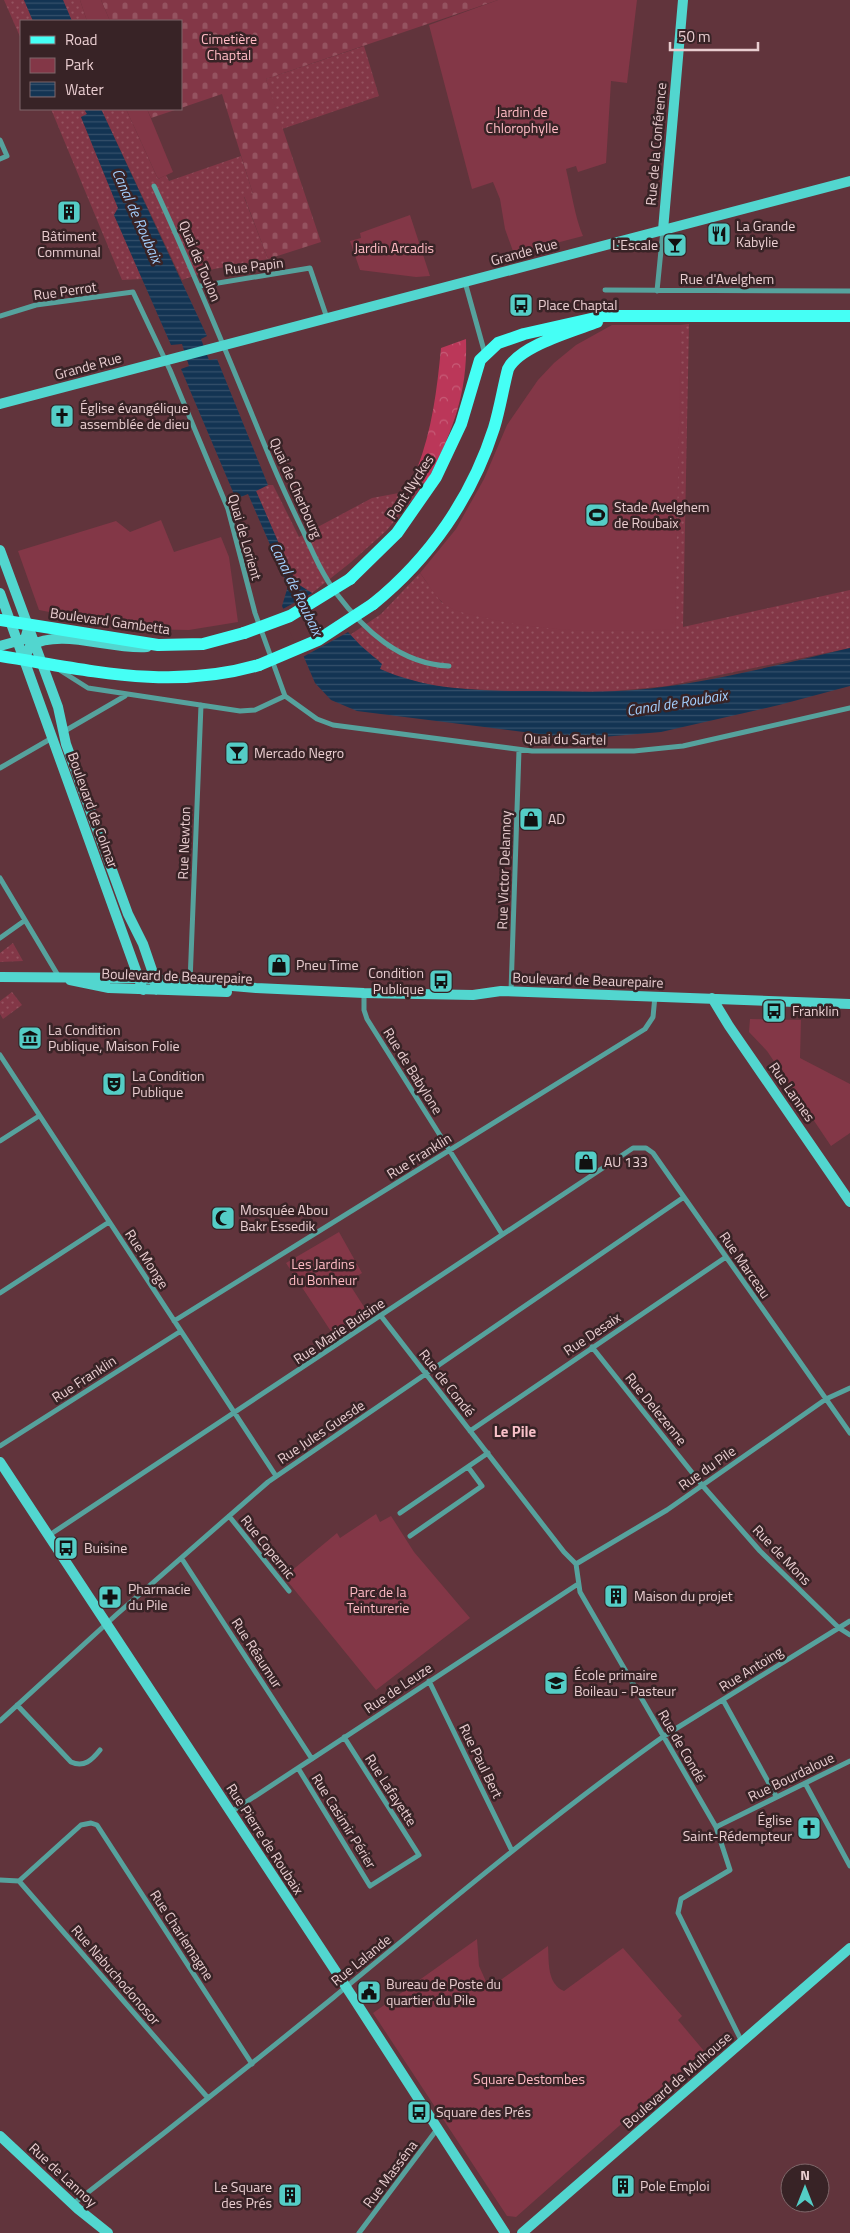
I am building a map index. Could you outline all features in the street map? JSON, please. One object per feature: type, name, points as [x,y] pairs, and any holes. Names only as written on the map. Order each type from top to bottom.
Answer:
[{"type":"main road","points":[[0,656],[136,677],[173,679],[217,676],[259,665],[318,640],[373,604],[396,585],[423,556],[462,500],[487,447],[510,364],[522,353],[598,322],[629,316]]},
{"type":"main road","points":[[485,354],[498,343],[519,335],[590,318],[629,316],[850,316]]},
{"type":"main road","name":"Pont Nyckes","points":[[244,633],[290,616],[350,579],[397,534],[436,477],[453,444],[478,367],[485,354]]},
{"type":"main road","name":"Boulevard Gambetta","points":[[5,621],[158,645],[203,644],[244,633]]},
{"type":"street","name":"Rue de la Conférence","points":[[657,291],[683,0]]},
{"type":"street","points":[[0,140],[7,156],[0,159]]},
{"type":"street","name":"Grande Rue","points":[[0,404],[850,181]]},
{"type":"street","name":"Quai de Toulon","points":[[154,186],[200,286],[223,346]]},
{"type":"street","name":"Rue Papin","points":[[200,286],[310,268],[327,318]]},
{"type":"street","points":[[465,282],[485,354]]},
{"type":"street","name":"Rue d'Avelghem","points":[[605,290],[850,290]]},
{"type":"street","name":"Rue Perrot","points":[[0,316],[36,305],[133,292]]},
{"type":"street","name":"Quai de Lorient","points":[[133,292],[228,509],[255,613],[285,696]]},
{"type":"street","name":"Quai de Cherbourg","points":[[223,346],[280,481],[322,572],[335,592],[368,629],[385,644],[405,655],[430,664],[449,666]]},
{"type":"street","name":"Boulevard de Colmar","points":[[0,550],[35,643],[46,664],[63,732],[125,905],[140,936],[155,979],[156,990]]},
{"type":"street","name":"Boulevard de Colmar","points":[[0,593],[5,621],[17,641],[143,990]]},
{"type":"street","points":[[0,646],[25,639],[29,625]]},
{"type":"street","points":[[24,660],[27,649],[35,643],[63,638],[124,648],[158,645]]},
{"type":"street","points":[[46,664],[85,687],[246,712],[255,710],[285,696]]},
{"type":"street","points":[[63,732],[117,698],[129,695]]},
{"type":"street","name":"Quai du Sartel","points":[[285,696],[317,719],[333,725],[519,750],[591,752],[672,748],[850,708]]},
{"type":"street","name":"Rue Newton","points":[[190,982],[200,705]]},
{"type":"street","points":[[0,768],[53,738]]},
{"type":"street","name":"Rue Victor Delannoy","points":[[511,992],[519,750]]},
{"type":"street","points":[[0,878],[59,978]]},
{"type":"street","points":[[0,938],[24,921]]},
{"type":"street","name":"Boulevard de Beaurepaire","points":[[0,976],[139,978],[256,988],[325,991],[473,995],[511,992],[850,1004]]},
{"type":"street","name":"Boulevard de Beaurepaire","points":[[59,978],[100,987],[143,990],[259,993],[325,991]]},
{"type":"street","name":"Rue de Babylone","points":[[364,992],[364,1010],[367,1019],[502,1234]]},
{"type":"street","name":"Rue Franklin","points":[[174,1321],[645,1029],[653,1017],[655,996]]},
{"type":"street","name":"Rue Lannes","points":[[712,998],[729,1026],[850,1202]]},
{"type":"street","name":"Rue Monge","points":[[0,1055],[276,1476]]},
{"type":"street","points":[[0,1068],[6,1064]]},
{"type":"street","points":[[0,1141],[39,1116]]},
{"type":"street","name":"Rue Marceau","points":[[643,1147],[653,1153],[850,1433]]},
{"type":"street","name":"Rue Marie Buisine","points":[[48,1536],[235,1414],[626,1151],[643,1147]]},
{"type":"street","name":"Rue Jules Guesde","points":[[0,1720],[106,1624],[276,1476],[684,1198]]},
{"type":"street","points":[[0,1293],[109,1222]]},
{"type":"street","name":"Rue Desaix","points":[[470,1431],[726,1257]]},
{"type":"street","name":"Rue de Condé","points":[[381,1316],[567,1556],[576,1564],[578,1584],[716,1826],[730,1870],[681,1899],[678,1913],[742,2042]]},
{"type":"street","name":"Rue Franklin","points":[[0,1446],[181,1330]]},
{"type":"street","name":"Rue Delezenne","points":[[592,1348],[702,1485]]},
{"type":"street","name":"Rue du Pile","points":[[576,1564],[660,1514],[826,1399],[850,1388]]},
{"type":"street","points":[[400,1513],[488,1453]]},
{"type":"street","name":"Rue Pierre de Roubaix","points":[[0,1462],[439,2128],[506,2233]]},
{"type":"street","points":[[410,1536],[482,1486],[468,1467]]},
{"type":"street","name":"Rue de Mons","points":[[702,1485],[760,1551],[839,1628],[850,1635]]},
{"type":"street","name":"Rue Copernic","points":[[229,1516],[289,1591]]},
{"type":"street","name":"Rue Réaumur","points":[[182,1559],[312,1759]]},
{"type":"street","name":"Rue de Leuze","points":[[231,1812],[578,1584]]},
{"type":"street","name":"Rue Antoing","points":[[664,1736],[850,1621]]},
{"type":"street","name":"Rue Paul Bert","points":[[429,1681],[512,1851]]},
{"type":"street","points":[[723,1700],[776,1796]]},
{"type":"street","points":[[17,1706],[72,1762],[78,1764],[87,1763],[100,1750]]},
{"type":"street","name":"Rue Lalande","points":[[74,2204],[252,2064],[512,1851],[664,1736]]},
{"type":"street","name":"Rue Lafayette","points":[[344,1737],[419,1855],[370,1886]]},
{"type":"street","name":"Rue Bourdaloue","points":[[716,1826],[850,1761]]},
{"type":"street","name":"Rue Casimir Périer","points":[[298,1768],[370,1886]]},
{"type":"street","points":[[805,1783],[850,1866]]},
{"type":"street","name":"Rue Charlemagne","points":[[19,1880],[81,1825],[91,1823],[100,1829],[252,2064]]},
{"type":"street","points":[[0,1880],[19,1880]]},
{"type":"street","name":"Rue Nabuchodonosor","points":[[19,1880],[208,2098]]},
{"type":"street","name":"Boulevard de Mulhouse","points":[[522,2233],[850,1948]]},
{"type":"street","name":"Rue Masséna","points":[[359,2233],[439,2128]]},
{"type":"street","name":"Rue de Lannoy","points":[[0,2136],[108,2233]]},
{"type":"green space","points":[[4,0],[24,0],[33,20],[20,20],[20,37]]},
{"type":"green space","points":[[63,0],[80,0],[87,20],[71,20]]},
{"type":"green space","points":[[80,0],[101,0],[110,20],[87,20]]},
{"type":"green space","name":"Cimetière Chaptal","points":[[101,0],[498,0],[266,79],[321,242],[268,259],[244,196],[253,194],[222,94],[182,108],[182,20],[110,20]]},
{"type":"green space","name":"Jardin de Chlorophylle","points":[[498,0],[637,0],[627,83],[611,81],[606,163],[578,172],[576,166],[566,169],[575,212],[583,236],[514,254],[505,229],[500,199],[493,182],[472,189],[429,25]]},
{"type":"green space","points":[[364,46],[379,96],[282,129],[266,79]]},
{"type":"green space","points":[[51,110],[85,110],[87,114],[81,117],[118,208],[114,215],[142,279],[122,280]]},
{"type":"green space","points":[[101,110],[126,110],[158,179],[166,175],[169,181],[241,156],[253,194],[244,197],[268,259],[214,269],[182,280]]},
{"type":"green space","points":[[126,110],[147,110],[173,172],[158,179]]},
{"type":"green space","points":[[147,110],[175,110],[151,118]]},
{"type":"green space","name":"Jardin Arcadis","points":[[410,215],[430,276],[416,277],[360,270],[350,241],[361,238],[360,233]]},
{"type":"green space","points":[[689,324],[683,627],[850,590],[850,648],[667,686],[604,692],[501,691],[441,687],[401,678],[380,669],[379,660],[370,655],[350,635],[381,614],[420,573],[442,603],[681,325]]},
{"type":"green space","points":[[612,325],[681,325],[675,629],[602,631],[554,629],[506,622],[452,609],[443,603],[420,573],[456,529],[484,479],[507,425],[538,380],[554,363],[576,345]]},
{"type":"green space","points":[[466,339],[464,379],[456,415],[443,449],[425,485],[417,469],[427,440],[433,410],[441,348]]},
{"type":"green space","points":[[417,469],[425,485],[386,531],[312,593],[296,583],[256,491],[268,485],[273,485],[299,537],[372,498],[404,492]]},
{"type":"green space","points":[[161,520],[174,552],[221,537],[229,557],[238,622],[189,630],[138,629],[39,610],[18,551],[116,521],[130,532]]},
{"type":"green space","points":[[13,943],[23,961],[0,962],[0,953]]},
{"type":"green space","points":[[12,992],[22,1005],[3,1019],[0,1014],[0,1001]]},
{"type":"green space","points":[[750,1019],[801,1020],[800,1058],[850,1084],[850,1133],[831,1146],[767,1051],[749,1032]]},
{"type":"green space","name":"Les Jardins du Bonheur","points":[[339,1232],[362,1273],[348,1282],[368,1313],[334,1336],[286,1263]]},
{"type":"green space","name":"Parc de la Teinturerie","points":[[376,1514],[380,1522],[391,1516],[414,1552],[470,1618],[376,1690],[284,1577],[337,1533],[340,1538]]},
{"type":"green space","name":"Square Destombes","points":[[477,1939],[479,1966],[488,1986],[491,1987],[548,1946],[552,1978],[558,1988],[564,1991],[623,1948],[682,2016],[678,2020],[704,2051],[516,2217],[507,2216],[373,2013]]},
{"type":"water","points":[[24,0],[63,0],[72,20],[33,20]]},
{"type":"water","name":"Canal de Roubaix","points":[[85,110],[101,110],[207,336],[201,339],[209,360],[217,359],[268,485],[256,491],[296,583],[312,593],[360,645],[382,664],[380,669],[416,681],[472,690],[622,691],[715,678],[850,648],[850,686],[779,705],[661,732],[579,739],[357,711],[331,700],[315,683],[282,606],[288,586],[248,494],[236,499],[181,369],[189,366],[182,344],[171,345],[114,215],[118,208],[81,117],[87,114]]},
{"type":"pier","points":[[314,592],[350,631],[301,658],[281,610]]},
{"type":"place","name":"Bâtiment Communal","points":[[69,212]]},
{"type":"place","name":"La Grande Kabylie","points":[[719,234]]},
{"type":"place","name":"L'Escale","points":[[675,245]]},
{"type":"place","name":"Place Chaptal","points":[[521,305]]},
{"type":"place","name":"Église évangélique assemblée de dieu","points":[[62,416]]},
{"type":"place","name":"Stade Avelghem de Roubaix","points":[[597,515]]},
{"type":"place","name":"Mercado Negro","points":[[237,753]]},
{"type":"place","name":"AD","points":[[531,819]]},
{"type":"place","name":"Pneu Time","points":[[279,965]]},
{"type":"place","name":"Condition Publique","points":[[441,981]]},
{"type":"place","name":"Franklin","points":[[774,1011]]},
{"type":"place","name":"La Condition Publique, Maison Folie","points":[[30,1038]]},
{"type":"place","name":"La Condition Publique","points":[[114,1084]]},
{"type":"place","name":"AU 133","points":[[586,1162]]},
{"type":"place","name":"Mosquée Abou Bakr Essedik","points":[[223,1218]]},
{"type":"place","name":"Buisine","points":[[66,1548]]},
{"type":"place","name":"Maison du projet","points":[[616,1596]]},
{"type":"place","name":"Pharmacie du Pile","points":[[110,1597]]},
{"type":"place","name":"École primaire Boileau - Pasteur","points":[[556,1683]]},
{"type":"place","name":"Église Saint-Rédempteur","points":[[809,1828]]},
{"type":"place","name":"Bureau de Poste du quartier du Pile","points":[[369,1992]]},
{"type":"place","name":"Square des Prés","points":[[419,2112]]},
{"type":"place","name":"Pole Emploi","points":[[623,2186]]},
{"type":"place","name":"Le Square des Prés","points":[[290,2195]]},
{"type":"district","name":"Le Pile","points":[[515,1432]]}]
